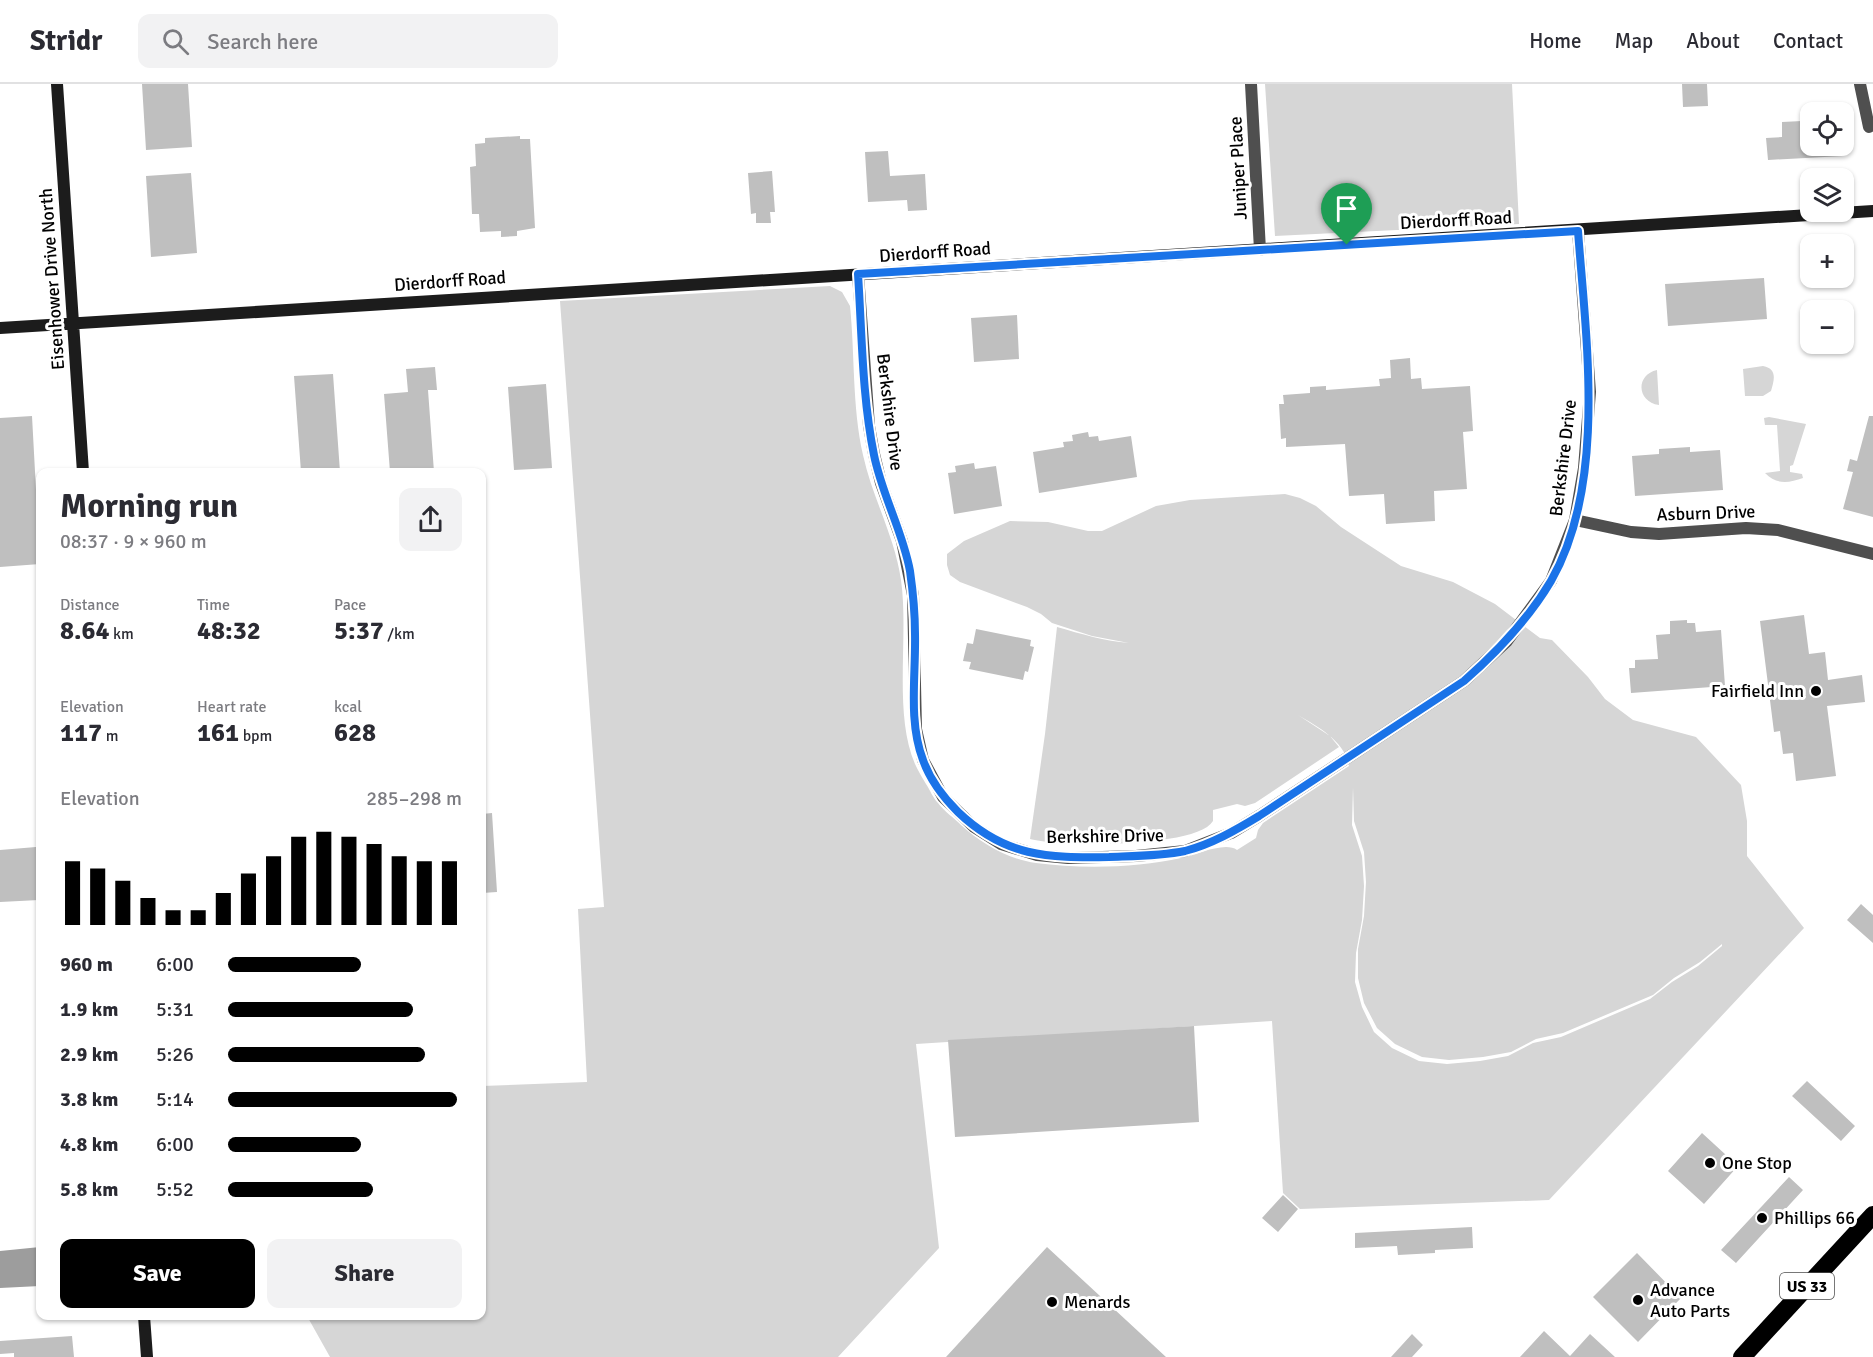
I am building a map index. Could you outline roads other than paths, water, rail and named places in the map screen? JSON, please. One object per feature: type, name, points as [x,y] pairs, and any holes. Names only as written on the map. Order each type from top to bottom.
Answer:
[{"type":"highway","name":"US 33","points":[[1742,1357],[1873,1215]]},
{"type":"street","name":"Eisenhower Drive North","points":[[57,84],[83,468]]},
{"type":"street","name":"Juniper Place","points":[[1251,84],[1260,250]]},
{"type":"street","points":[[1860,84],[1869,127]]},
{"type":"street","name":"Dierdorff Road","points":[[0,328],[1873,211]]},
{"type":"street","name":"Berkshire Drive","points":[[858,274],[868,417],[874,454],[881,483],[902,541],[913,595],[915,719],[923,760],[943,797],[974,827],[1001,844],[1037,855],[1068,858],[1136,856],[1185,850],[1231,833],[1464,681],[1507,641],[1551,581],[1575,520],[1584,468],[1590,392],[1578,231]]},
{"type":"street","name":"Asburn Drive","points":[[1575,520],[1631,532],[1659,534],[1746,528],[1778,530],[1873,554]]},
{"type":"street","points":[[144,1320],[147,1357]]},
{"type":"place","name":"Fairfield Inn","points":[[1816,691]]},
{"type":"place","name":"One Stop","points":[[1710,1163]]},
{"type":"place","name":"Phillips 66","points":[[1762,1218]]},
{"type":"place","name":"Advance Auto Parts","points":[[1638,1300]]},
{"type":"place","name":"Menards","points":[[1052,1302]]}]
